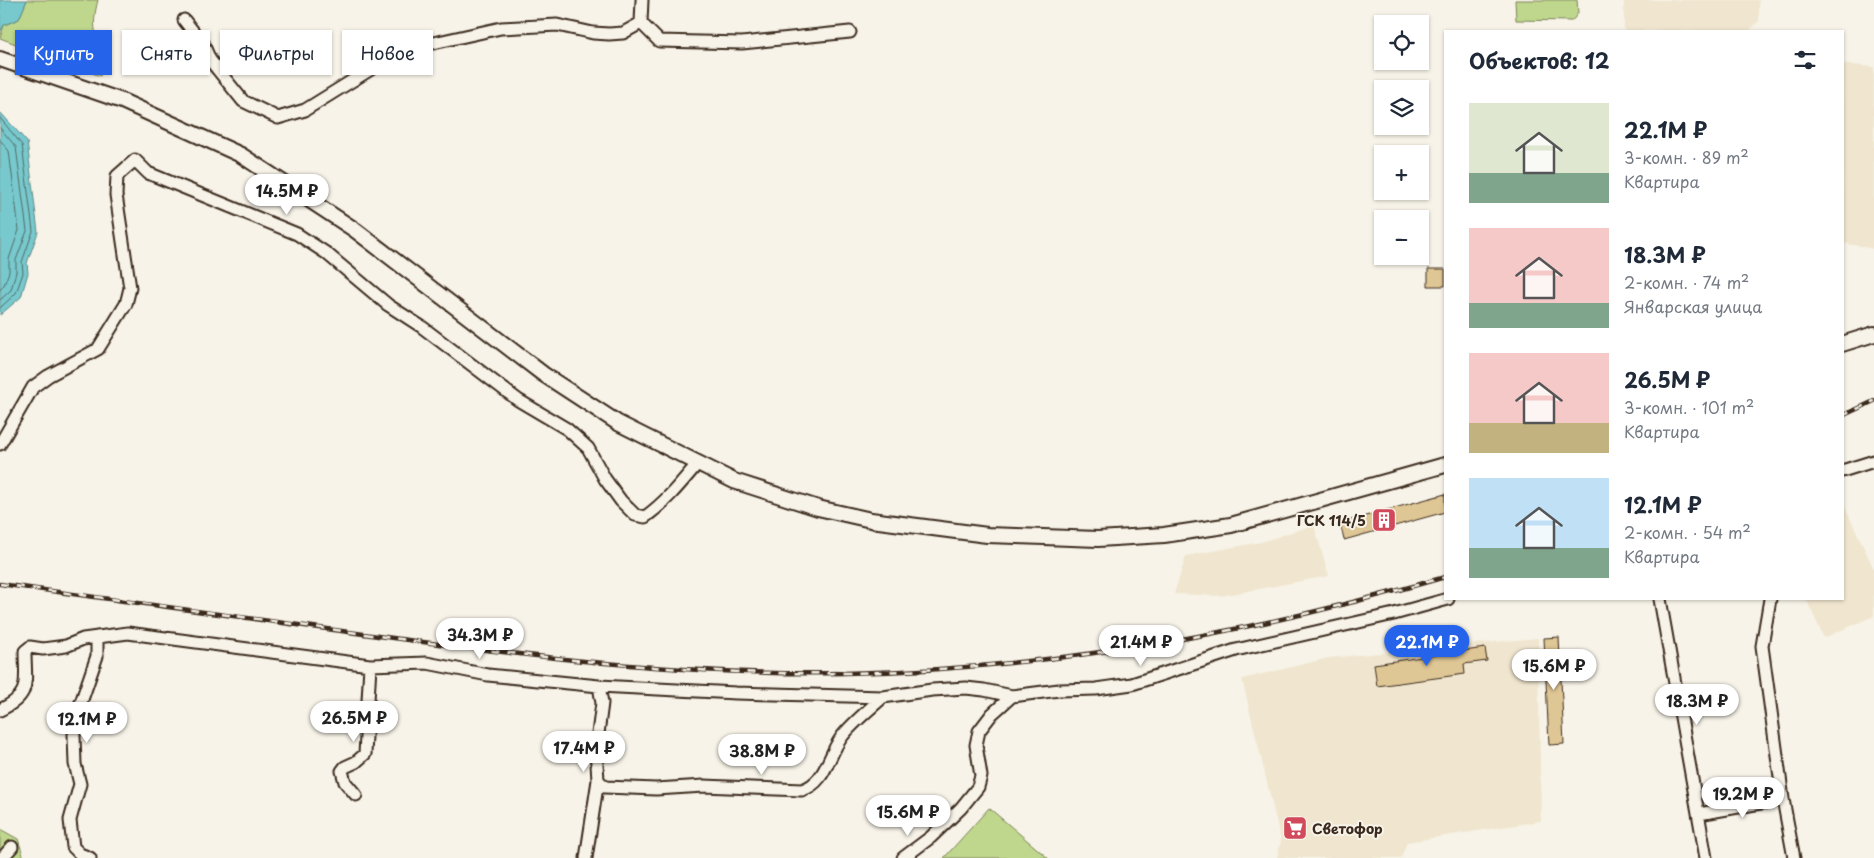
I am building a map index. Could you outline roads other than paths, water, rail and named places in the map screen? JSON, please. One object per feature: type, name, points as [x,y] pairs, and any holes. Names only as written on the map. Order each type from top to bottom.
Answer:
[{"type":"main road","points":[[0,59],[122,101],[241,155],[355,230],[543,374],[618,423],[734,482],[818,508],[871,520],[987,535],[1098,540],[1164,535],[1231,525],[1341,496],[1444,465]]},
{"type":"main road","points":[[1844,343],[1874,334]]},
{"type":"street","points":[[640,23],[642,0]]},
{"type":"street","points":[[184,20],[203,44],[210,60],[243,101],[278,118],[305,110],[384,61],[429,44],[502,28],[556,26],[609,34],[623,33],[640,23]]},
{"type":"street","points":[[640,23],[659,41],[742,43],[850,32]]},
{"type":"street","points":[[0,444],[33,386],[98,349],[126,304],[130,288],[116,195],[118,176],[135,160],[148,173],[297,234],[326,253],[388,305],[422,327],[518,400],[567,429],[588,448],[605,478],[621,501],[634,515],[645,517],[655,510],[671,495],[698,463]]},
{"type":"street","points":[[1844,470],[1874,461]]},
{"type":"street","points":[[0,710],[16,701],[23,694],[25,686],[25,651],[30,647],[43,649],[66,646],[83,639],[128,633],[370,665],[428,663],[488,675],[599,686],[736,693],[883,697],[932,690],[966,688],[1012,696],[1132,684],[1236,650],[1394,614],[1444,600]]},
{"type":"street","points":[[1660,600],[1706,858]]},
{"type":"street","points":[[1770,600],[1762,646],[1783,799],[1794,858]]},
{"type":"street","points":[[90,858],[80,854],[73,847],[70,820],[80,784],[74,764],[76,717],[97,656],[96,637]]},
{"type":"street","points":[[356,795],[345,782],[342,771],[345,766],[356,762],[366,754],[370,665]]},
{"type":"street","points":[[586,858],[598,780],[596,749],[602,704],[599,686]]},
{"type":"street","points":[[903,858],[931,838],[962,808],[978,787],[981,776],[976,745],[979,731],[992,714],[1012,696]]},
{"type":"street","points":[[598,780],[605,787],[656,789],[704,786],[802,790],[811,787],[823,775],[841,738],[883,697]]},
{"type":"street","points":[[1699,814],[1783,799]]},
{"type":"street","points":[[2,858],[12,847]]},
{"type":"water","points":[[0,0],[27,0],[19,19],[4,25],[0,32]]},
{"type":"water","points":[[0,112],[27,142],[38,232],[27,263],[28,273],[21,297],[0,315]]},
{"type":"railway","points":[[1844,415],[1874,401]]},
{"type":"railway","points":[[0,584],[552,658],[669,668],[786,673],[845,673],[997,664],[1073,656],[1148,645],[1298,615],[1444,577]]},
{"type":"place","name":"ГСК 114/5","points":[[1384,520]]},
{"type":"place","name":"Светофор","points":[[1295,828]]}]
